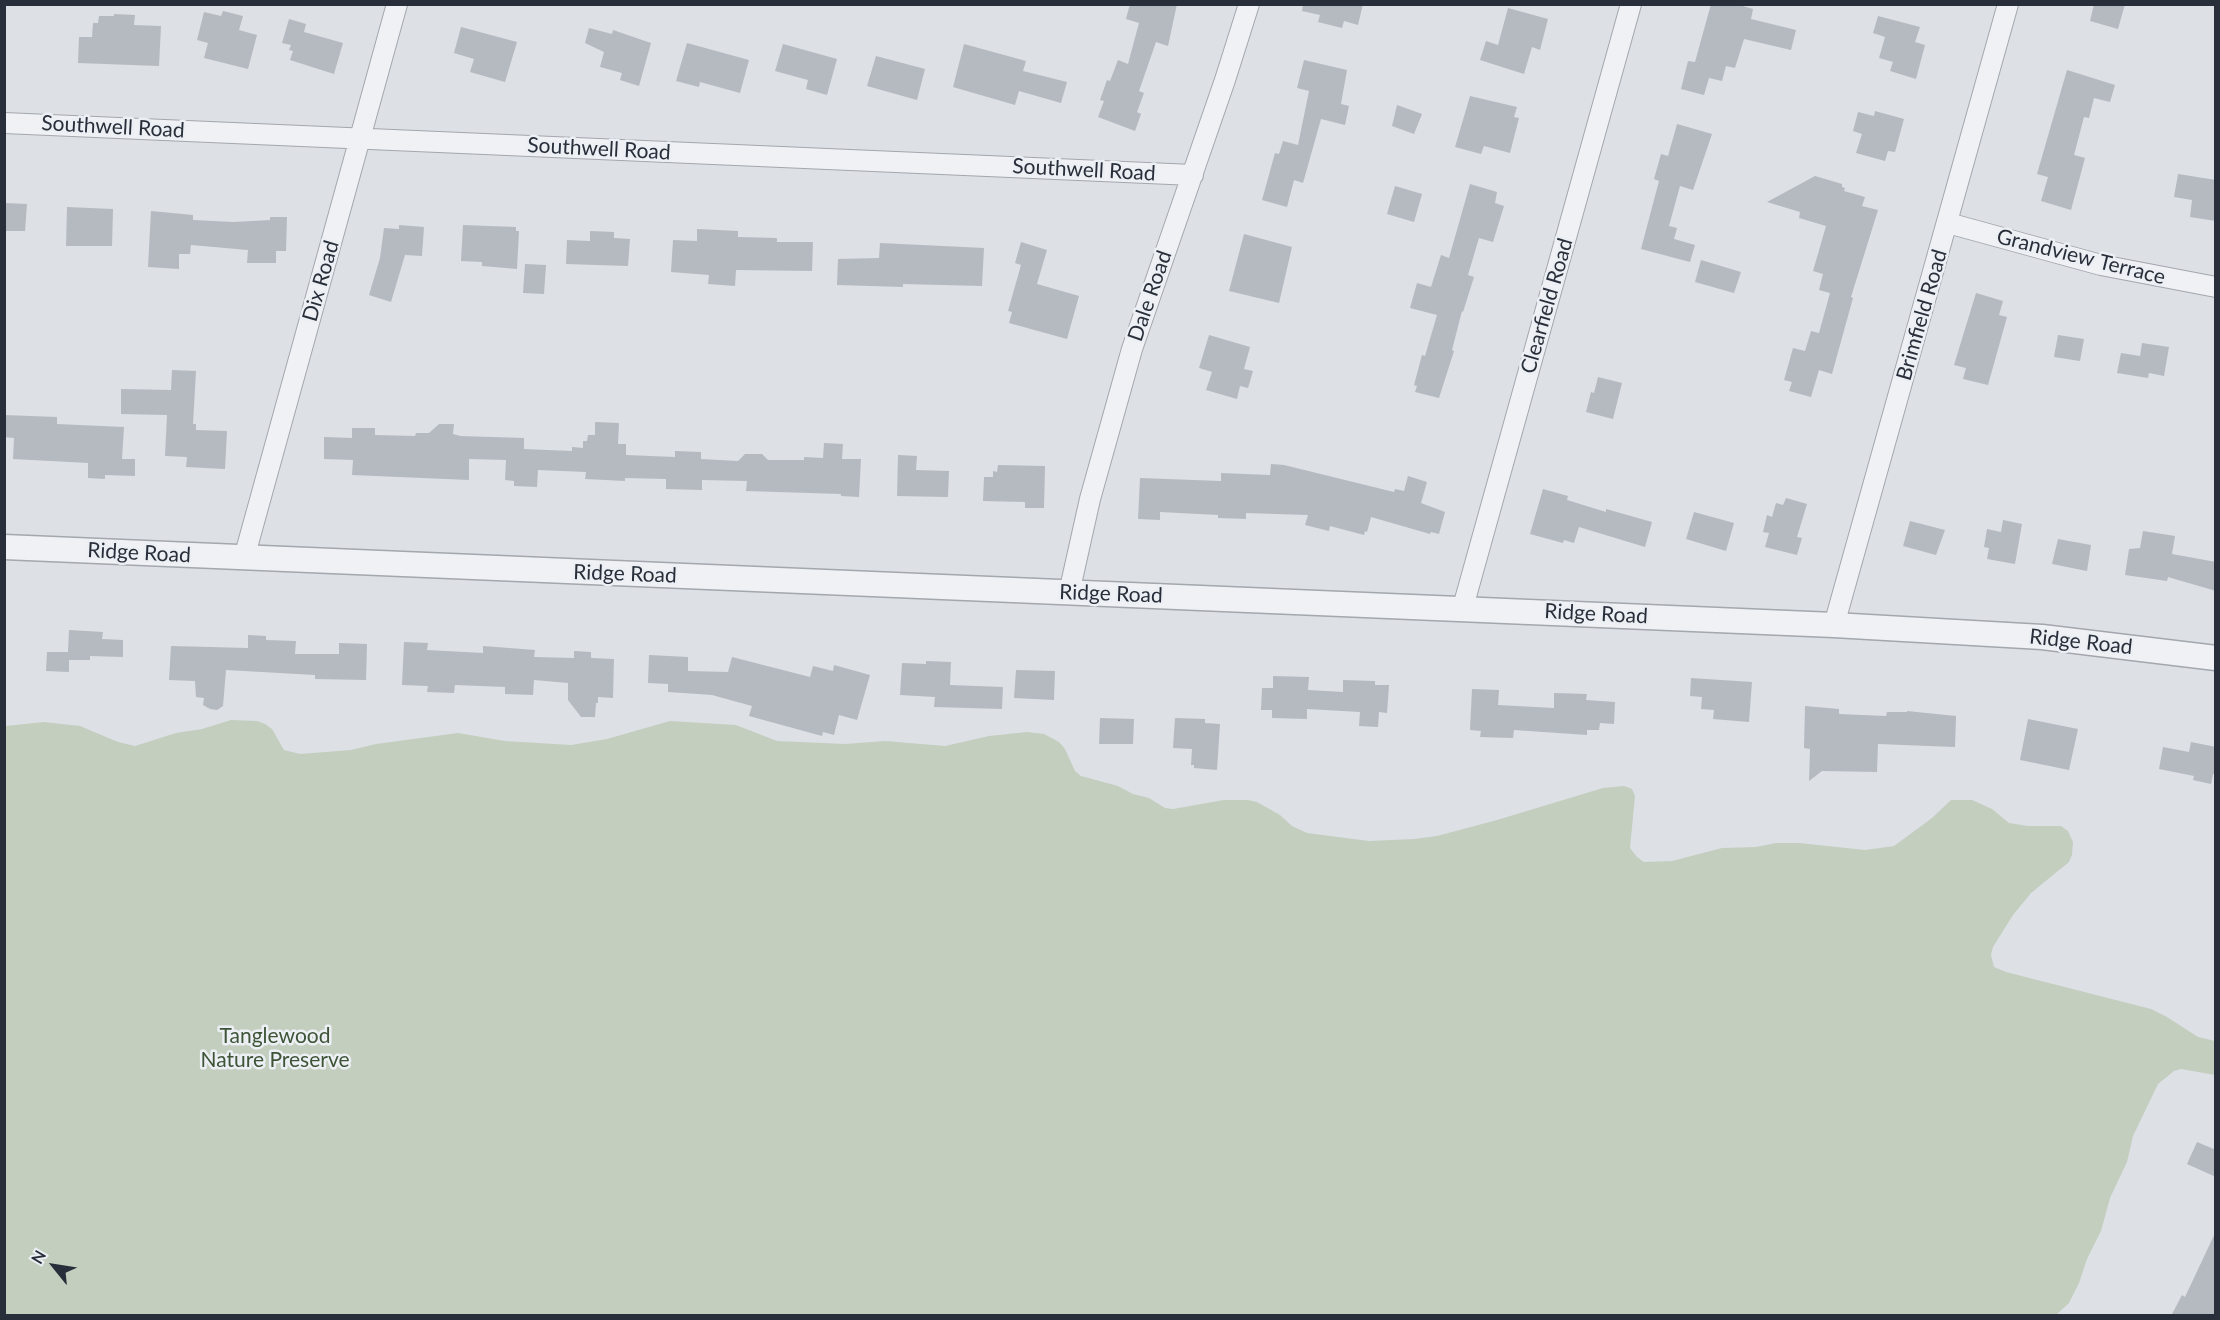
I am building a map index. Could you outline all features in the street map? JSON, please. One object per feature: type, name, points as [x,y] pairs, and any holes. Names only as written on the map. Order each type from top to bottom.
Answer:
[{"type":"street","name":"Dix Road","points":[[244,558],[397,4]]},
{"type":"street","name":"Dale Road","points":[[1069,593],[1090,499],[1120,391],[1149,298],[1249,4]]},
{"type":"street","name":"Clearfield Road","points":[[1463,607],[1632,4]]},
{"type":"street","name":"Brimfield Road","points":[[1834,624],[2008,4]]},
{"type":"street","name":"Southwell Road","points":[[4,123],[1192,175]]},
{"type":"street","name":"Grandview Terrace","points":[[1948,223],[2101,265],[2216,286]]},
{"type":"street","name":"Ridge Road","points":[[4,547],[1834,624],[2042,637],[2216,658]]},
{"type":"green space","name":"Tanglewood Nature Preserve","points":[[231,720],[257,721],[265,724],[272,729],[284,750],[300,754],[351,750],[376,744],[458,733],[505,741],[571,745],[607,739],[670,721],[736,725],[777,741],[845,744],[885,741],[945,746],[989,736],[1027,732],[1044,734],[1059,742],[1065,749],[1075,771],[1081,776],[1118,786],[1133,794],[1149,798],[1165,808],[1173,809],[1224,800],[1248,800],[1257,802],[1280,815],[1292,826],[1307,833],[1369,841],[1437,836],[1603,788],[1624,786],[1632,789],[1635,796],[1630,848],[1644,862],[1672,861],[1722,848],[1756,847],[1776,843],[1799,843],[1865,850],[1894,846],[1932,818],[1951,800],[1972,800],[1992,809],[2009,823],[2028,826],[2061,826],[2068,831],[2073,842],[2069,862],[2031,893],[2013,915],[1993,947],[1991,955],[1994,967],[2151,1009],[2198,1037],[2215,1041],[2215,1075],[2181,1069],[2174,1071],[2158,1084],[2133,1136],[2127,1162],[2110,1198],[2101,1231],[2087,1259],[2079,1283],[2069,1303],[2056,1315],[5,1315],[5,726],[44,722],[80,726],[118,742],[135,746],[176,733],[202,729]]},
{"type":"building","points":[[1130,4],[1177,4],[1168,46],[1156,42],[1139,91],[1144,93],[1137,112],[1141,114],[1135,131],[1098,117],[1104,101],[1100,100],[1107,80],[1110,81],[1118,60],[1128,64],[1139,23],[1126,19]]},
{"type":"building","points":[[1303,4],[1363,4],[1358,25],[1344,21],[1342,28],[1318,22],[1320,15],[1302,11]]},
{"type":"building","points":[[1711,4],[1736,4],[1753,9],[1751,19],[1796,30],[1791,50],[1744,39],[1735,68],[1726,66],[1722,81],[1709,78],[1704,95],[1681,89],[1688,61],[1695,62]]},
{"type":"building","points":[[2094,4],[2125,4],[2118,29],[2090,21]]},
{"type":"building","points":[[1508,8],[1548,19],[1540,50],[1532,47],[1524,74],[1480,60],[1486,41],[1498,45]]},
{"type":"building","points":[[223,11],[243,16],[239,30],[257,35],[248,69],[204,58],[208,43],[197,40],[204,12],[221,16]]},
{"type":"building","points":[[114,14],[135,15],[134,25],[161,26],[159,66],[78,63],[79,37],[92,37],[93,23],[98,23],[99,16],[114,16]]},
{"type":"building","points":[[1878,16],[1920,27],[1915,42],[1925,45],[1916,79],[1890,71],[1893,62],[1879,58],[1885,37],[1873,33]]},
{"type":"building","points":[[289,19],[306,24],[304,32],[343,43],[334,74],[290,60],[293,51],[289,50],[291,45],[282,43]]},
{"type":"building","points":[[461,27],[517,42],[505,82],[470,72],[474,59],[454,53]]},
{"type":"building","points":[[589,28],[612,34],[613,30],[651,43],[639,86],[620,80],[622,73],[600,67],[604,52],[585,43]]},
{"type":"building","points":[[687,43],[749,60],[740,93],[700,82],[699,87],[676,81]]},
{"type":"building","points":[[783,44],[837,59],[827,95],[806,89],[808,80],[775,71]]},
{"type":"building","points":[[964,44],[1026,61],[1023,71],[1067,82],[1061,103],[1019,91],[1015,105],[953,87]]},
{"type":"building","points":[[876,56],[925,69],[917,100],[867,86]]},
{"type":"building","points":[[1304,60],[1347,70],[1341,104],[1349,106],[1345,125],[1321,119],[1303,183],[1294,180],[1287,207],[1262,200],[1275,153],[1279,154],[1283,141],[1298,145],[1309,91],[1297,88]]},
{"type":"building","points":[[2067,70],[2115,85],[2110,102],[2094,98],[2089,118],[2084,117],[2074,155],[2085,158],[2071,210],[2041,201],[2048,177],[2037,174]]},
{"type":"building","points":[[1470,96],[1517,107],[1514,117],[1519,118],[1510,153],[1484,146],[1481,154],[1455,147]]},
{"type":"building","points":[[1397,105],[1422,114],[1414,134],[1392,126]]},
{"type":"building","points":[[1875,111],[1904,119],[1895,152],[1888,151],[1885,161],[1856,153],[1862,134],[1853,131],[1858,112],[1874,116]]},
{"type":"building","points":[[1677,124],[1712,134],[1693,190],[1680,186],[1669,226],[1677,228],[1674,239],[1695,245],[1690,262],[1641,249],[1659,181],[1654,179],[1661,154],[1668,156]]},
{"type":"building","points":[[2178,174],[2216,180],[2216,221],[2190,217],[2192,200],[2174,197]]},
{"type":"building","points":[[1815,176],[1842,184],[1844,191],[1865,197],[1862,206],[1878,210],[1851,297],[1853,298],[1832,374],[1819,370],[1811,397],[1789,391],[1792,382],[1784,380],[1793,348],[1805,351],[1811,331],[1819,333],[1830,293],[1819,290],[1823,274],[1813,271],[1826,226],[1799,218],[1800,212],[1767,202]]},
{"type":"building","points":[[1470,184],[1497,192],[1495,203],[1504,206],[1493,242],[1479,238],[1468,275],[1474,277],[1462,311],[1452,350],[1454,351],[1439,398],[1415,392],[1417,386],[1414,385],[1437,315],[1410,308],[1417,283],[1431,287],[1441,255],[1449,258]]},
{"type":"building","points":[[1395,186],[1422,194],[1414,222],[1387,214]]},
{"type":"building","points":[[4,203],[27,204],[25,231],[4,231]]},
{"type":"building","points":[[67,207],[113,209],[112,246],[66,246]]},
{"type":"building","points":[[151,211],[193,215],[193,220],[234,222],[287,217],[286,251],[276,251],[276,263],[247,263],[248,250],[191,245],[190,254],[179,254],[179,269],[148,267]]},
{"type":"building","points":[[399,225],[424,227],[422,256],[405,255],[391,302],[369,295],[380,258],[384,228],[399,229]]},
{"type":"building","points":[[463,225],[516,227],[516,231],[519,231],[517,269],[482,266],[482,262],[461,261]]},
{"type":"building","points":[[697,229],[738,231],[738,237],[777,238],[777,242],[813,242],[812,271],[736,270],[735,286],[708,284],[709,275],[671,272],[673,240],[697,241]]},
{"type":"building","points":[[590,231],[614,232],[614,238],[630,239],[628,266],[566,264],[567,240],[590,241]]},
{"type":"building","points":[[1244,234],[1292,247],[1279,303],[1229,291]]},
{"type":"building","points":[[1021,242],[1047,250],[1037,284],[1079,296],[1067,339],[1009,323],[1012,312],[1008,311],[1021,265],[1015,263]]},
{"type":"building","points":[[880,243],[984,248],[982,286],[837,285],[838,259],[879,258]]},
{"type":"building","points":[[1701,260],[1741,272],[1734,293],[1695,282]]},
{"type":"building","points":[[525,264],[546,265],[544,294],[523,293]]},
{"type":"building","points":[[1976,293],[2003,301],[1999,315],[2007,317],[1988,385],[1963,379],[1966,368],[1954,365]]},
{"type":"building","points":[[1209,335],[1250,347],[1244,369],[1253,371],[1248,388],[1240,386],[1237,399],[1206,390],[1212,372],[1199,368]]},
{"type":"building","points":[[2058,335],[2084,339],[2080,361],[2054,357]]},
{"type":"building","points":[[2142,343],[2169,347],[2164,376],[2149,373],[2148,378],[2117,373],[2121,353],[2140,356]]},
{"type":"building","points":[[172,370],[196,371],[193,424],[196,424],[196,430],[227,431],[225,469],[186,467],[187,457],[165,456],[167,415],[121,414],[121,389],[171,390]]},
{"type":"building","points":[[1598,377],[1622,383],[1613,419],[1586,412]]},
{"type":"building","points":[[4,415],[57,417],[57,424],[124,427],[122,459],[135,459],[135,476],[105,475],[105,479],[88,478],[88,463],[13,459],[14,438],[4,437]]},
{"type":"building","points":[[595,422],[619,423],[618,444],[626,444],[626,455],[675,457],[675,451],[701,452],[701,459],[738,461],[745,454],[762,454],[768,460],[804,460],[804,457],[823,458],[824,443],[843,444],[842,459],[861,459],[859,497],[841,496],[841,494],[746,491],[747,481],[702,480],[702,490],[666,489],[666,479],[625,478],[625,481],[585,479],[586,472],[538,470],[537,487],[514,486],[514,481],[505,480],[506,460],[469,459],[469,480],[352,475],[353,460],[324,459],[324,437],[352,438],[352,428],[375,428],[375,435],[415,436],[416,433],[429,433],[439,424],[454,424],[453,434],[460,436],[524,438],[524,449],[572,451],[572,447],[583,448],[583,441],[587,441],[588,435],[595,435]]},
{"type":"building","points":[[898,455],[917,456],[916,470],[949,471],[948,497],[897,496]]},
{"type":"building","points":[[1271,464],[1284,465],[1394,492],[1395,489],[1404,491],[1408,476],[1427,482],[1421,503],[1445,512],[1439,534],[1431,532],[1430,534],[1371,517],[1364,535],[1330,526],[1329,531],[1305,525],[1308,515],[1246,513],[1246,519],[1160,512],[1160,520],[1138,519],[1140,478],[1221,481],[1221,473],[1270,475]]},
{"type":"building","points":[[998,465],[1045,466],[1044,508],[1025,508],[1025,502],[983,501],[984,477],[993,477],[993,471],[997,472]]},
{"type":"building","points":[[1543,489],[1568,496],[1567,500],[1606,512],[1606,509],[1652,522],[1645,547],[1579,527],[1574,543],[1564,540],[1563,543],[1530,534]]},
{"type":"building","points":[[1786,498],[1807,504],[1797,537],[1802,538],[1797,555],[1765,547],[1769,533],[1763,532],[1767,515],[1772,517],[1776,503],[1783,505]]},
{"type":"building","points":[[1694,512],[1734,523],[1726,551],[1686,539]]},
{"type":"building","points":[[2003,520],[2022,524],[2015,564],[1987,559],[1989,548],[1984,547],[1987,529],[2001,532]]},
{"type":"building","points":[[1910,521],[1945,530],[1936,555],[1903,546]]},
{"type":"building","points":[[2143,531],[2175,536],[2172,554],[2216,562],[2216,591],[2168,577],[2167,581],[2125,575],[2129,549],[2140,548]]},
{"type":"building","points":[[2058,539],[2091,545],[2087,571],[2052,564]]},
{"type":"building","points":[[69,630],[103,632],[102,639],[123,640],[123,657],[90,656],[90,660],[69,660],[69,672],[46,671],[47,652],[68,652]]},
{"type":"building","points":[[248,635],[266,636],[266,640],[296,641],[295,654],[339,654],[339,643],[367,644],[366,680],[315,679],[315,675],[226,670],[223,706],[217,710],[203,705],[204,698],[196,697],[195,681],[169,680],[171,646],[248,648]]},
{"type":"building","points":[[404,642],[428,643],[427,650],[483,653],[483,646],[535,650],[534,657],[574,658],[574,651],[591,652],[591,658],[614,659],[613,698],[598,697],[595,717],[581,717],[568,700],[568,683],[534,680],[533,695],[505,694],[505,687],[455,685],[454,693],[427,692],[428,686],[402,685]]},
{"type":"building","points":[[649,655],[688,657],[688,671],[728,672],[732,657],[810,677],[813,666],[833,671],[834,665],[870,675],[857,720],[839,715],[834,735],[823,732],[822,736],[749,716],[752,706],[712,695],[668,692],[668,684],[648,683]]},
{"type":"building","points":[[926,661],[951,662],[950,685],[1003,687],[1002,709],[934,707],[935,697],[900,695],[902,663],[926,664]]},
{"type":"building","points":[[1016,670],[1055,671],[1054,700],[1014,698]]},
{"type":"building","points":[[1273,676],[1309,677],[1308,690],[1343,692],[1343,680],[1375,681],[1375,685],[1389,685],[1387,713],[1379,712],[1378,727],[1359,726],[1360,712],[1307,709],[1307,719],[1272,718],[1272,710],[1261,710],[1262,688],[1273,688]]},
{"type":"building","points":[[1691,678],[1752,682],[1749,722],[1713,719],[1714,710],[1701,709],[1702,697],[1690,696]]},
{"type":"building","points":[[1472,689],[1499,690],[1498,705],[1554,708],[1554,693],[1587,694],[1586,700],[1615,702],[1614,724],[1600,723],[1599,730],[1587,730],[1587,735],[1514,730],[1513,738],[1480,737],[1481,731],[1470,730]]},
{"type":"building","points":[[1805,706],[1839,709],[1839,714],[1886,716],[1887,712],[1907,711],[1956,716],[1955,747],[1878,744],[1877,772],[1822,771],[1809,781],[1810,749],[1804,748]]},
{"type":"building","points":[[1100,718],[1134,719],[1133,744],[1099,744]]},
{"type":"building","points":[[1175,718],[1205,719],[1205,723],[1220,724],[1217,770],[1194,768],[1194,765],[1191,765],[1192,749],[1173,748]]},
{"type":"building","points":[[2028,719],[2078,729],[2069,770],[2020,760]]},
{"type":"building","points":[[2191,742],[2216,747],[2216,774],[2213,774],[2211,784],[2193,780],[2194,776],[2159,769],[2163,747],[2189,752]]},
{"type":"building","points":[[2197,1142],[2216,1150],[2216,1177],[2187,1164]]},
{"type":"building","points":[[2216,1231],[2216,1316],[2171,1316],[2182,1295],[2185,1297]]}]
